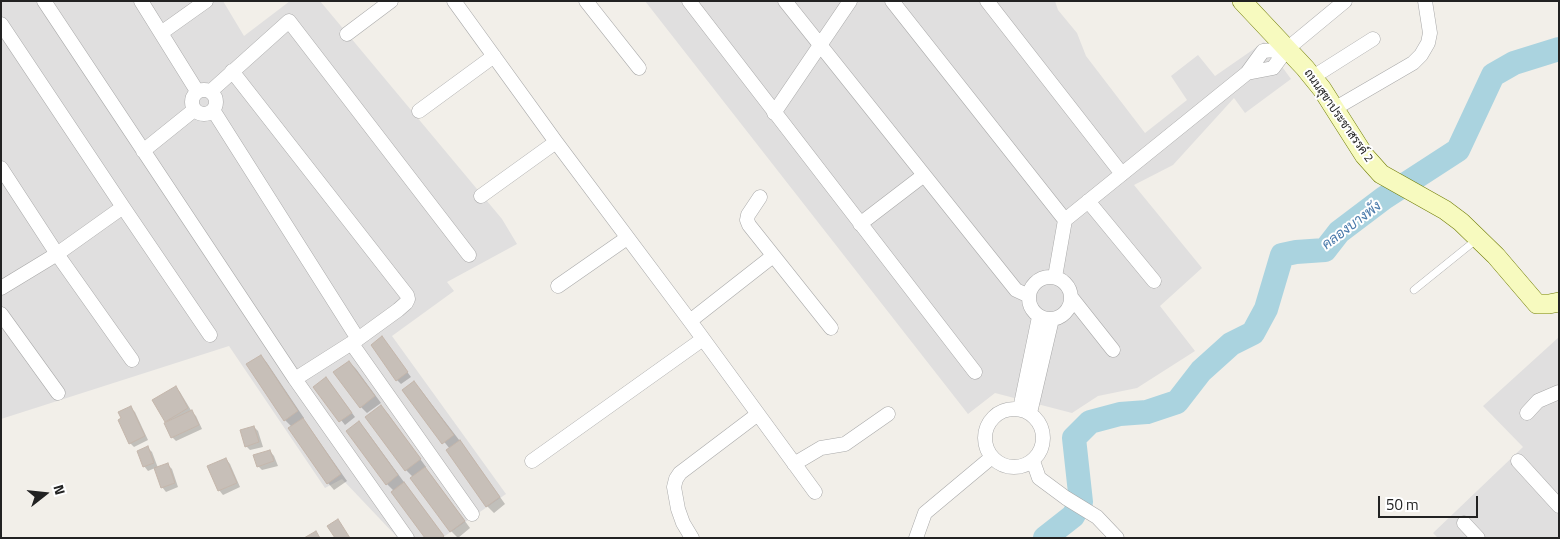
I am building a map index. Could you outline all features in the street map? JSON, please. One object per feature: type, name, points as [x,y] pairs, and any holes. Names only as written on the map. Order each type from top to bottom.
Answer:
[{"type":"street","points":[[44,1],[295,379],[407,538]]},
{"type":"street","points":[[141,1],[161,33],[204,91],[215,97],[216,104],[213,110],[207,114],[200,114],[194,110],[191,103],[192,96],[204,91],[232,71],[289,21],[469,255]]},
{"type":"street","points":[[161,33],[206,1]]},
{"type":"street","points":[[347,34],[391,1]]},
{"type":"street","points":[[454,1],[814,492]]},
{"type":"street","points":[[586,1],[639,68]]},
{"type":"street","points":[[689,1],[975,372]]},
{"type":"street","points":[[785,1],[1016,290],[1028,296]]},
{"type":"street","points":[[774,113],[850,1]]},
{"type":"street","points":[[892,1],[1065,220]]},
{"type":"street","points":[[987,1],[1122,174]]},
{"type":"street","name":"ถนนสุขาประชาสรรค์ 2","points":[[1242,1],[1313,77],[1364,155],[1381,174],[1461,222],[1496,256],[1537,304],[1559,302]]},
{"type":"street","points":[[1055,277],[1065,220],[1246,73],[1263,51],[1288,49],[1345,1]]},
{"type":"street","points":[[1334,108],[1413,63],[1421,54],[1428,43],[1430,33],[1425,1]]},
{"type":"street","points":[[1,24],[210,335]]},
{"type":"street","points":[[1313,77],[1373,38]]},
{"type":"street","points":[[419,111],[494,56]]},
{"type":"street","points":[[232,71],[407,295],[408,299],[398,310],[355,342],[295,379]]},
{"type":"street","points":[[143,151],[194,110]]},
{"type":"street","points":[[213,110],[355,342],[472,514]]},
{"type":"street","points":[[481,196],[556,142]]},
{"type":"street","points":[[1,168],[57,254],[132,360]]},
{"type":"street","points":[[860,224],[924,175]]},
{"type":"street","points":[[760,197],[748,215],[749,225],[831,328]]},
{"type":"street","points":[[1088,201],[1154,281]]},
{"type":"street","points":[[1,288],[57,254],[123,207]]},
{"type":"street","points":[[558,286],[626,238]]},
{"type":"street","points":[[690,321],[773,256]]},
{"type":"street","points":[[1055,277],[1067,284],[1071,304],[1064,315],[1046,318],[1031,308],[1028,296],[1030,289],[1041,278],[1055,277]]},
{"type":"street","points":[[1071,297],[1113,350]]},
{"type":"street","points":[[1,314],[58,394]]},
{"type":"street","points":[[1025,411],[1046,318]]},
{"type":"street","points":[[532,461],[703,339]]},
{"type":"street","points":[[1527,413],[1538,401],[1559,392]]},
{"type":"street","points":[[1004,411],[1025,411],[1037,420],[1042,428],[1044,437],[1043,446],[1033,461],[1028,465],[1015,468],[1002,465],[992,457],[985,442],[985,434],[991,420],[1004,411]]},
{"type":"street","points":[[692,538],[678,509],[674,487],[676,479],[680,473],[758,414]]},
{"type":"street","points":[[794,464],[821,448],[845,444],[888,414]]},
{"type":"street","points":[[916,538],[925,513],[992,457]]},
{"type":"street","points":[[1033,461],[1039,478],[1066,498],[1098,517],[1117,538]]},
{"type":"street","points":[[1518,461],[1559,506]]},
{"type":"street","points":[[1464,523],[1478,538]]},
{"type":"lane","points":[[1414,290],[1478,238]]},
{"type":"shaded area","points":[[1,1],[223,1],[244,36],[290,1],[320,1],[502,219],[517,244],[447,282],[454,291],[392,336],[506,494],[442,538],[398,538],[342,479],[325,488],[229,346],[1,419]]},
{"type":"shaded area","points":[[645,1],[1055,1],[1058,10],[1077,33],[1086,56],[1145,133],[1187,100],[1171,76],[1198,55],[1215,76],[1264,42],[1291,79],[1245,113],[1234,98],[1173,165],[1134,185],[1202,268],[1160,306],[1195,351],[1137,388],[1098,396],[1072,413],[995,393],[968,414]]},
{"type":"shaded area","points":[[1559,337],[1559,538],[1438,538],[1433,533],[1523,447],[1483,406]]},
{"type":"building","points":[[382,336],[408,372],[396,381],[371,345]]},
{"type":"building","points":[[261,355],[298,411],[284,421],[246,364]]},
{"type":"building","points":[[349,361],[375,396],[360,408],[333,372]]},
{"type":"building","points":[[326,377],[352,413],[339,422],[313,387]]},
{"type":"building","points":[[414,381],[454,435],[442,444],[402,390]]},
{"type":"building","points":[[176,386],[188,408],[165,422],[152,400]]},
{"type":"building","points":[[381,405],[421,459],[405,471],[365,417]]},
{"type":"building","points":[[131,406],[145,436],[129,444],[118,420],[121,418],[118,412]]},
{"type":"building","points":[[192,410],[199,425],[171,438],[164,423]]},
{"type":"building","points":[[303,418],[341,474],[327,484],[288,428]]},
{"type":"building","points":[[359,421],[398,475],[386,485],[346,431]]},
{"type":"building","points":[[254,426],[259,442],[245,447],[240,430]]},
{"type":"building","points":[[460,440],[500,497],[486,507],[446,450]]},
{"type":"building","points":[[148,446],[154,463],[143,467],[137,451]]},
{"type":"building","points":[[270,450],[274,461],[257,467],[253,455]]},
{"type":"building","points":[[226,458],[237,483],[218,491],[207,466]]},
{"type":"building","points":[[168,463],[175,483],[161,488],[154,468]]},
{"type":"building","points":[[425,467],[465,521],[450,532],[410,478]]},
{"type":"building","points":[[404,482],[444,536],[442,538],[425,538],[391,492]]},
{"type":"building","points":[[338,519],[350,538],[335,538],[327,526]]},
{"type":"building","points":[[316,531],[320,538],[304,538]]},
{"type":"waterway","name":"คลองบางพัง","points":[[1045,538],[1073,516],[1081,502],[1074,438],[1090,422],[1120,414],[1147,412],[1177,402],[1201,371],[1231,344],[1253,333],[1266,309],[1282,255],[1325,250],[1339,232],[1384,198],[1458,150],[1493,75],[1514,63],[1559,49]]}]
